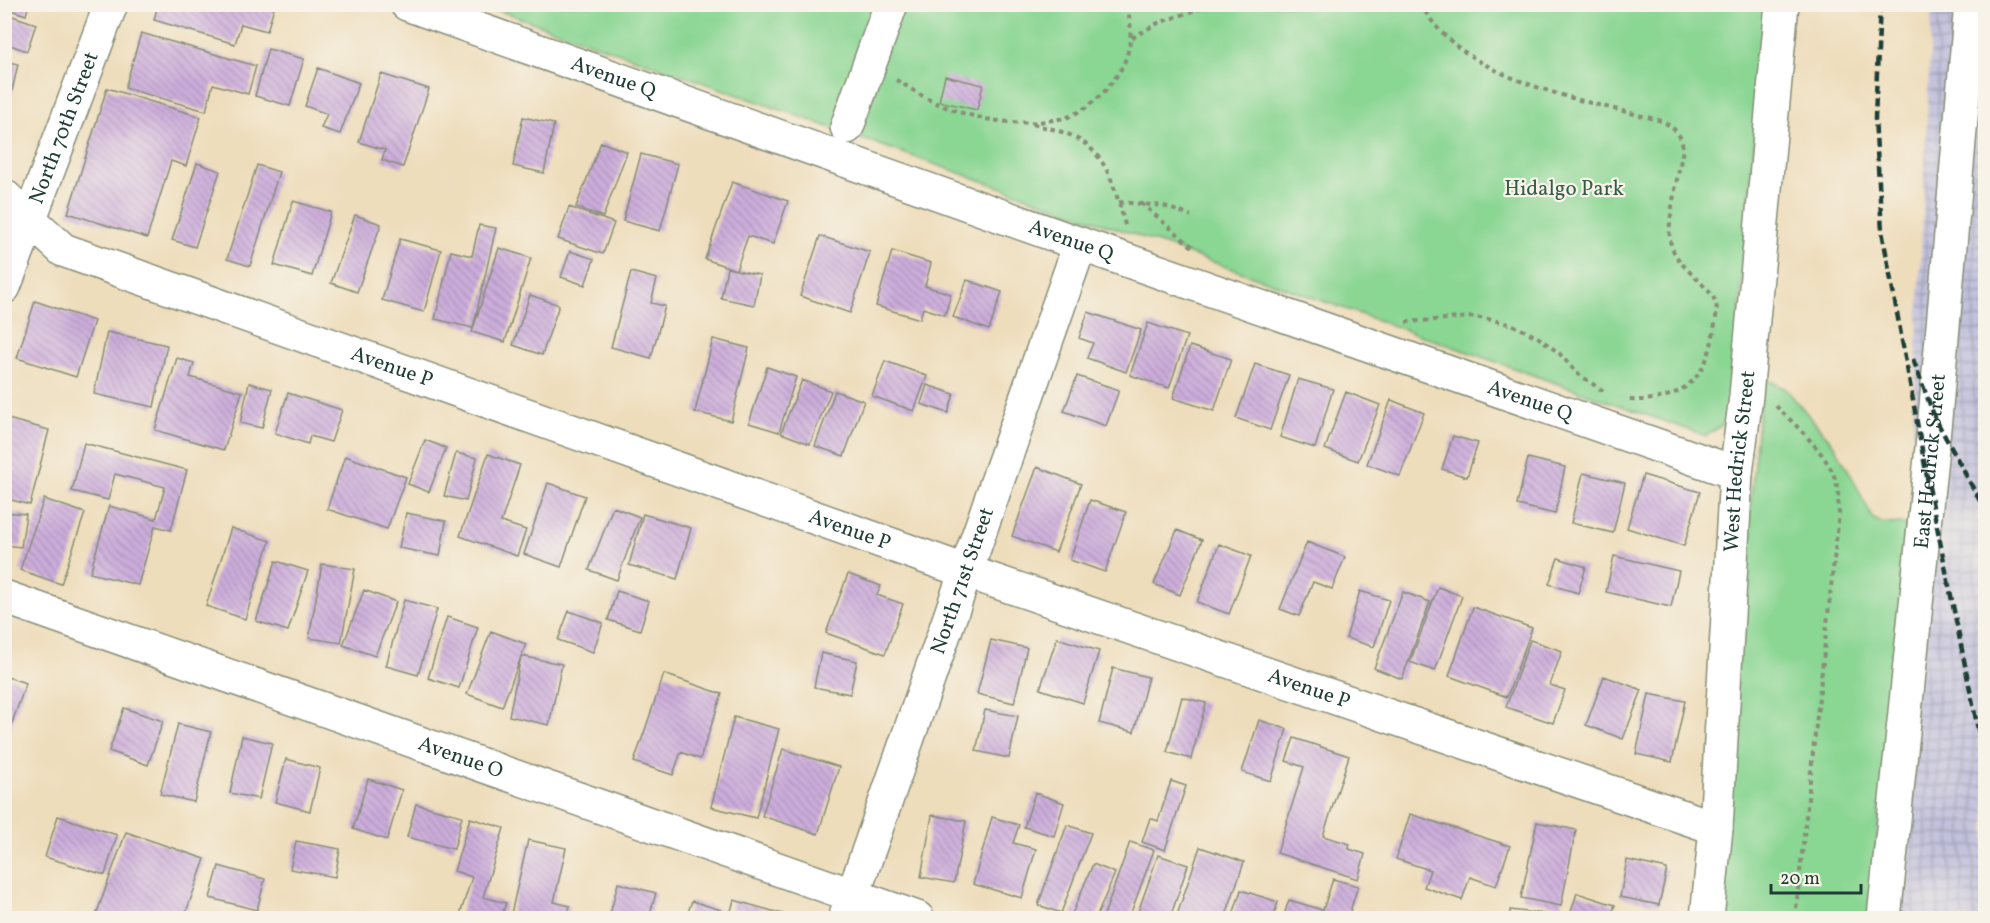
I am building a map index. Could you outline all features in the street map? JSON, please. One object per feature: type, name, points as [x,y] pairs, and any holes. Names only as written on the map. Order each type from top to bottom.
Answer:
[{"type":"street","name":"North 70th Street","points":[[4,287],[111,4]]},
{"type":"street","name":"Avenue Q","points":[[407,4],[475,16],[1080,244],[1736,473]]},
{"type":"street","points":[[847,127],[891,4]]},
{"type":"street","name":"West Hedrick Street","points":[[1707,918],[1716,828],[1736,473],[1746,396],[1782,4]]},
{"type":"street","name":"East Hedrick Street","points":[[1884,918],[1935,418],[1971,4]]},
{"type":"street","name":"Avenue P","points":[[4,196],[63,250],[965,571],[1716,828]]},
{"type":"street","name":"North 71st Street","points":[[849,907],[1080,244]]},
{"type":"street","name":"Avenue O","points":[[4,597],[849,907],[917,918]]},
{"type":"path","points":[[870,64],[934,103],[975,117],[1032,123],[1068,117],[1091,105],[1106,92],[1122,69],[1132,38],[1129,14],[1125,4]]},
{"type":"path","points":[[1132,38],[1158,23],[1214,4]]},
{"type":"path","points":[[1422,4],[1431,21],[1462,51],[1508,77],[1537,88],[1662,121],[1678,132],[1682,140],[1683,149],[1669,228],[1670,242],[1675,254],[1711,295],[1716,304],[1709,355],[1699,373],[1687,386],[1670,396],[1649,400],[1619,398]]},
{"type":"path","points":[[1032,123],[1073,136],[1089,146],[1103,162],[1118,202],[1136,263]]},
{"type":"path","points":[[1118,202],[1141,203],[1175,209],[1191,216]]},
{"type":"path","points":[[1141,203],[1202,252]]},
{"type":"path","points":[[1398,321],[1428,322],[1472,318],[1513,325],[1539,338],[1559,353],[1577,373],[1612,395]]},
{"type":"path","points":[[1746,396],[1774,404],[1801,430],[1819,451],[1837,484],[1838,534],[1795,918]]},
{"type":"shaded area","points":[[1932,5],[1985,5],[1985,918],[1892,918]]},
{"type":"green space","name":"Hidalgo Park","points":[[483,5],[1766,5],[1730,419],[1706,436]]},
{"type":"green space","points":[[1762,377],[1786,389],[1834,445],[1873,519],[1882,523],[1911,525],[1868,918],[1713,918]]},
{"type":"building","points":[[4,4],[29,4],[26,15],[4,8]]},
{"type":"building","points":[[158,4],[275,4],[267,31],[241,24],[235,44],[154,20]]},
{"type":"building","points":[[4,13],[36,24],[27,51],[4,43]]},
{"type":"building","points":[[141,33],[256,66],[248,94],[213,84],[206,111],[125,88]]},
{"type":"building","points":[[268,49],[304,59],[290,106],[255,96]]},
{"type":"building","points":[[4,61],[18,64],[5,123],[4,123]]},
{"type":"building","points":[[318,68],[359,83],[340,134],[321,128],[327,114],[305,106]]},
{"type":"building","points":[[381,74],[429,89],[403,167],[382,160],[385,150],[359,142]]},
{"type":"building","points":[[945,76],[983,85],[977,110],[939,101]]},
{"type":"building","points":[[107,88],[201,117],[186,166],[171,161],[147,238],[68,213]]},
{"type":"building","points":[[523,117],[554,124],[544,173],[513,166]]},
{"type":"building","points":[[601,142],[627,152],[603,217],[576,207]]},
{"type":"building","points":[[641,154],[678,164],[660,231],[623,221]]},
{"type":"building","points":[[197,163],[220,171],[195,247],[172,240]]},
{"type":"building","points":[[257,165],[279,172],[250,266],[227,259]]},
{"type":"building","points":[[732,182],[788,201],[773,244],[748,236],[736,270],[705,259]]},
{"type":"building","points":[[293,201],[331,212],[312,276],[274,265]]},
{"type":"building","points":[[569,207],[614,223],[603,254],[558,239]]},
{"type":"building","points":[[355,215],[381,224],[357,292],[331,283]]},
{"type":"building","points":[[479,225],[496,228],[473,328],[435,319],[451,251],[472,256]]},
{"type":"building","points":[[820,236],[870,252],[850,313],[800,296]]},
{"type":"building","points":[[400,239],[441,250],[424,312],[382,300]]},
{"type":"building","points":[[499,248],[531,258],[505,342],[472,332]]},
{"type":"building","points":[[570,251],[594,259],[585,285],[561,277]]},
{"type":"building","points":[[892,251],[931,263],[925,286],[951,294],[945,315],[923,308],[920,319],[876,306]]},
{"type":"building","points":[[727,268],[760,275],[754,305],[721,298]]},
{"type":"building","points":[[631,272],[657,279],[651,303],[665,306],[651,358],[611,347]]},
{"type":"building","points":[[967,280],[1002,292],[989,330],[953,317]]},
{"type":"building","points":[[530,295],[559,305],[542,355],[513,345]]},
{"type":"building","points":[[35,301],[94,321],[76,377],[17,358]]},
{"type":"building","points":[[1088,312],[1141,330],[1126,372],[1087,358],[1093,343],[1079,338]]},
{"type":"building","points":[[1148,323],[1187,336],[1169,388],[1130,375]]},
{"type":"building","points":[[107,332],[167,345],[154,407],[94,394]]},
{"type":"building","points":[[713,339],[749,348],[731,421],[695,412]]},
{"type":"building","points":[[1190,346],[1231,359],[1214,411],[1173,398]]},
{"type":"building","points":[[177,358],[194,363],[190,377],[242,392],[224,450],[155,430]]},
{"type":"building","points":[[885,361],[927,376],[914,411],[872,396]]},
{"type":"building","points":[[1255,364],[1289,375],[1270,430],[1236,418]]},
{"type":"building","points":[[767,367],[796,377],[779,432],[749,423]]},
{"type":"building","points":[[1077,376],[1119,390],[1106,426],[1064,411]]},
{"type":"building","points":[[1298,379],[1333,389],[1315,448],[1280,437]]},
{"type":"building","points":[[802,380],[831,391],[810,444],[781,433]]},
{"type":"building","points":[[249,383],[272,389],[262,428],[240,423]]},
{"type":"building","points":[[927,385],[954,394],[948,413],[921,404]]},
{"type":"building","points":[[835,391],[864,401],[844,456],[815,446]]},
{"type":"building","points":[[1346,392],[1380,405],[1358,461],[1325,449]]},
{"type":"building","points":[[288,393],[342,410],[331,442],[310,436],[308,444],[275,433]]},
{"type":"building","points":[[1391,400],[1424,413],[1400,476],[1367,464]]},
{"type":"building","points":[[4,418],[49,430],[30,505],[4,498]]},
{"type":"building","points":[[1453,436],[1478,443],[1467,477],[1442,469]]},
{"type":"building","points":[[425,440],[446,448],[429,492],[408,484]]},
{"type":"building","points":[[84,443],[187,470],[171,530],[155,526],[138,585],[90,573],[109,506],[156,519],[165,487],[115,474],[108,500],[72,491]]},
{"type":"building","points":[[456,453],[477,458],[466,501],[444,496]]},
{"type":"building","points":[[488,454],[520,465],[501,522],[526,530],[517,556],[460,536]]},
{"type":"building","points":[[345,456],[406,477],[387,529],[327,509]]},
{"type":"building","points":[[1528,458],[1565,467],[1555,514],[1517,505]]},
{"type":"building","points":[[1037,467],[1081,484],[1056,552],[1012,536]]},
{"type":"building","points":[[1583,473],[1625,483],[1613,533],[1571,523]]},
{"type":"building","points":[[1643,475],[1700,492],[1684,546],[1627,528]]},
{"type":"building","points":[[548,483],[585,496],[561,567],[524,554]]},
{"type":"building","points":[[44,499],[85,513],[61,584],[20,570]]},
{"type":"building","points":[[1090,500],[1126,512],[1105,572],[1070,560]]},
{"type":"building","points":[[613,507],[640,517],[617,580],[589,570]]},
{"type":"building","points":[[4,512],[26,514],[21,547],[4,545]]},
{"type":"building","points":[[406,513],[446,521],[440,556],[399,548]]},
{"type":"building","points":[[643,514],[691,528],[677,579],[629,565]]},
{"type":"building","points":[[231,528],[270,541],[245,619],[206,606]]},
{"type":"building","points":[[1177,530],[1202,540],[1180,595],[1154,584]]},
{"type":"building","points":[[1307,542],[1345,557],[1332,589],[1313,582],[1299,616],[1280,609]]},
{"type":"building","points":[[1219,544],[1251,556],[1229,614],[1197,602]]},
{"type":"building","points":[[1614,556],[1679,571],[1671,607],[1606,592]]},
{"type":"building","points":[[1558,558],[1586,567],[1578,593],[1549,584]]},
{"type":"building","points":[[276,561],[308,571],[288,631],[256,621]]},
{"type":"building","points":[[322,564],[355,569],[341,643],[309,638]]},
{"type":"building","points":[[848,574],[881,586],[877,595],[903,604],[885,654],[826,633]]},
{"type":"building","points":[[1438,587],[1462,596],[1435,671],[1410,662]]},
{"type":"building","points":[[364,590],[396,602],[375,656],[343,645]]},
{"type":"building","points":[[617,591],[649,601],[640,630],[608,620]]},
{"type":"building","points":[[1360,591],[1389,600],[1374,647],[1346,638]]},
{"type":"building","points":[[1403,592],[1430,602],[1402,679],[1374,668]]},
{"type":"building","points":[[404,600],[437,609],[418,675],[386,666]]},
{"type":"building","points":[[1473,607],[1532,628],[1507,697],[1449,676]]},
{"type":"building","points":[[569,611],[603,623],[593,652],[558,640]]},
{"type":"building","points":[[447,617],[478,627],[459,688],[428,678]]},
{"type":"building","points":[[491,631],[526,644],[502,707],[467,694]]},
{"type":"building","points":[[1057,638],[1099,651],[1083,703],[1040,689]]},
{"type":"building","points":[[991,640],[1027,648],[1014,703],[977,694]]},
{"type":"building","points":[[1530,640],[1562,651],[1550,685],[1565,690],[1553,723],[1506,707]]},
{"type":"building","points":[[821,653],[857,661],[850,694],[814,687]]},
{"type":"building","points":[[521,656],[562,664],[549,725],[509,716]]},
{"type":"building","points":[[1113,668],[1148,677],[1134,732],[1099,723]]},
{"type":"building","points":[[664,674],[722,694],[700,759],[681,752],[673,775],[634,762]]},
{"type":"building","points":[[4,676],[26,683],[5,743],[4,743]]},
{"type":"building","points":[[1604,676],[1642,690],[1623,739],[1586,725]]},
{"type":"building","points":[[1649,694],[1685,701],[1672,762],[1636,754]]},
{"type":"building","points":[[1182,697],[1206,703],[1191,759],[1167,752]]},
{"type":"building","points":[[124,708],[163,721],[148,765],[109,751]]},
{"type":"building","points":[[985,710],[1018,716],[1009,758],[976,751]]},
{"type":"building","points":[[734,717],[779,729],[756,818],[711,807]]},
{"type":"building","points":[[1259,720],[1287,729],[1271,781],[1242,772]]},
{"type":"building","points":[[178,724],[211,732],[194,802],[160,794]]},
{"type":"building","points":[[242,736],[272,743],[259,799],[230,793]]},
{"type":"building","points":[[1294,738],[1349,756],[1323,836],[1350,844],[1349,849],[1365,854],[1358,879],[1277,853],[1304,767],[1286,761]]},
{"type":"building","points":[[783,749],[839,767],[818,834],[762,816]]},
{"type":"building","points":[[286,759],[320,768],[310,811],[275,802]]},
{"type":"building","points":[[368,779],[402,790],[387,840],[353,829]]},
{"type":"building","points":[[1171,781],[1186,786],[1165,850],[1142,842],[1150,818],[1158,821]]},
{"type":"building","points":[[1035,793],[1064,803],[1054,836],[1024,827]]},
{"type":"building","points":[[416,804],[462,816],[454,849],[407,837]]},
{"type":"building","points":[[1410,814],[1510,846],[1496,886],[1470,877],[1462,900],[1424,887],[1430,870],[1396,859]]},
{"type":"building","points":[[932,815],[966,821],[954,883],[921,877]]},
{"type":"building","points":[[58,816],[117,835],[105,875],[45,857]]},
{"type":"building","points":[[992,817],[1019,825],[1013,843],[1036,849],[1022,898],[973,884]]},
{"type":"building","points":[[470,818],[504,828],[483,897],[506,903],[501,918],[459,918],[472,877],[454,871]]},
{"type":"building","points":[[1537,822],[1576,830],[1561,906],[1521,898]]},
{"type":"building","points":[[1067,825],[1091,833],[1061,913],[1038,905]]},
{"type":"building","points":[[126,832],[205,859],[184,918],[95,918]]},
{"type":"building","points":[[528,840],[566,848],[554,902],[570,906],[567,918],[510,918]]},
{"type":"building","points":[[296,841],[340,849],[335,877],[290,869]]},
{"type":"building","points":[[1130,842],[1154,850],[1129,918],[1103,918]]},
{"type":"building","points":[[1200,847],[1244,862],[1225,918],[1176,918]]},
{"type":"building","points":[[1158,855],[1188,865],[1170,918],[1136,918]]},
{"type":"building","points":[[1627,860],[1667,869],[1659,905],[1620,897]]},
{"type":"building","points":[[1093,864],[1115,873],[1096,918],[1082,918],[1072,914]]},
{"type":"building","points":[[219,866],[265,879],[257,910],[210,898]]},
{"type":"building","points":[[1333,879],[1358,886],[1348,918],[1283,918],[1289,900],[1323,910]]},
{"type":"building","points":[[618,883],[656,893],[649,918],[609,918]]},
{"type":"building","points":[[1241,890],[1278,902],[1273,918],[1232,918]]},
{"type":"building","points":[[1577,893],[1615,905],[1611,918],[1580,918],[1570,915]]},
{"type":"building","points":[[734,900],[786,915],[784,918],[729,918]]},
{"type":"building","points":[[692,901],[721,910],[719,918],[686,918]]},
{"type":"building","points":[[1510,910],[1544,914],[1543,918],[1510,918]]},
{"type":"railway","points":[[1880,4],[1875,118],[1882,231],[1927,477],[1986,769]]},
{"type":"railway","points":[[1913,359],[1935,418],[1986,512]]}]
